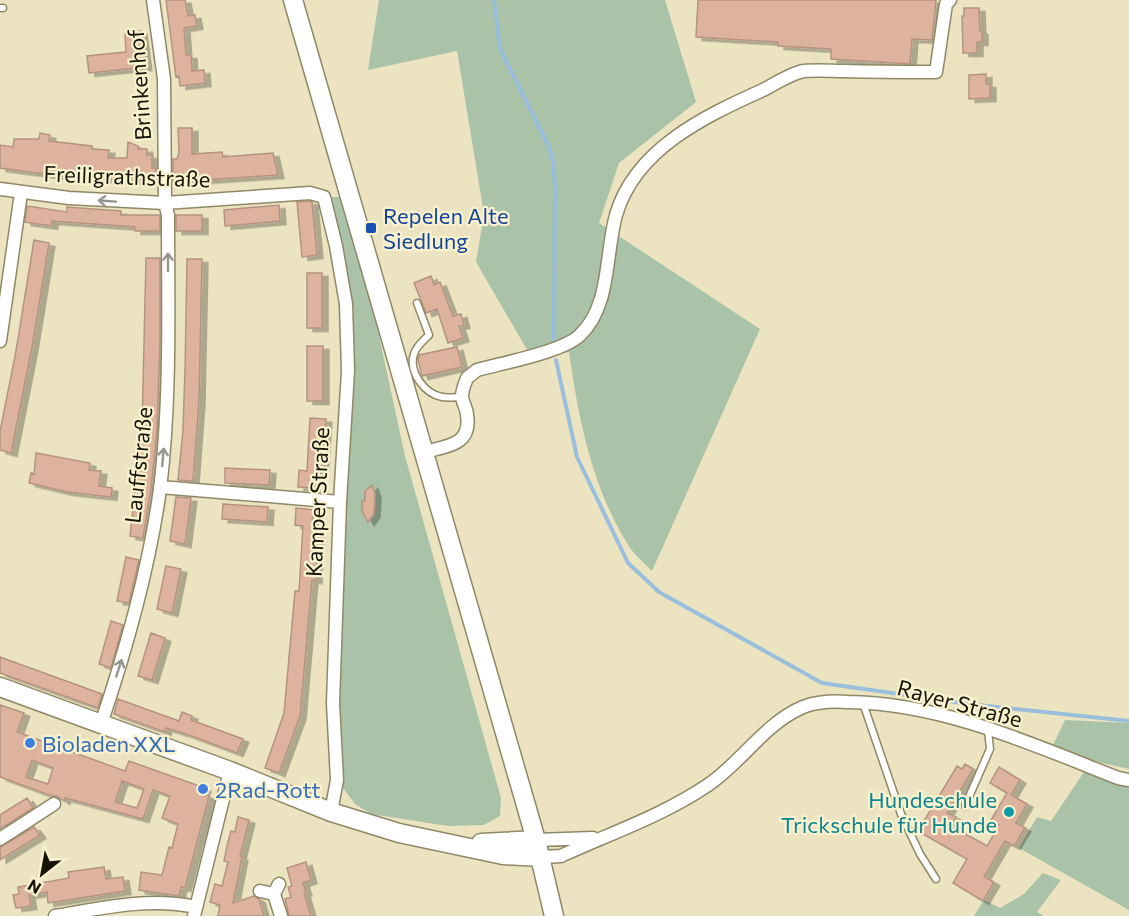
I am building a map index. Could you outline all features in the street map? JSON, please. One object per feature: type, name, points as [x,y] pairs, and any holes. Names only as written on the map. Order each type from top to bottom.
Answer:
[{"type":"main road","points":[[293,0],[538,849],[554,916]]},
{"type":"main road","points":[[0,687],[230,771],[331,812],[399,833],[503,855],[538,849]]},
{"type":"street","name":"Brinkenhof","points":[[153,0],[164,79],[165,203]]},
{"type":"street","points":[[424,452],[454,445],[464,436],[469,426],[462,397],[466,378],[477,370],[560,347],[578,338],[589,326],[603,288],[615,219],[621,199],[632,179],[663,148],[715,112],[802,71],[936,72],[946,4],[950,0]]},
{"type":"street","name":"Freiligrathstraße","points":[[0,189],[69,198],[165,203],[310,194],[324,197]]},
{"type":"street","points":[[0,341],[3,307],[21,193]]},
{"type":"street","name":"Kamper Straße","points":[[324,197],[336,246],[346,304],[348,370],[340,502],[333,703],[337,780],[331,812]]},
{"type":"street","name":"Lauffstraße","points":[[101,724],[135,615],[146,570],[160,487],[165,427],[168,311],[168,215],[165,203]]},
{"type":"street","points":[[160,487],[340,502]]},
{"type":"street","name":"Rayer Straße","points":[[538,849],[561,856],[656,816],[710,783],[736,763],[786,716],[805,706],[832,701],[908,707],[988,730],[1129,780]]},
{"type":"street","points":[[55,916],[147,902],[180,904],[195,911],[230,771]]},
{"type":"street","points":[[0,838],[54,804]]},
{"type":"street","name":"Rayer Straße","points":[[538,849],[600,838]]},
{"type":"street","points":[[260,891],[277,889],[281,916]]},
{"type":"lane","points":[[417,303],[429,335],[414,353],[413,364],[419,381],[428,392],[443,398],[462,397]]},
{"type":"lane","points":[[863,702],[901,814],[920,854],[936,879]]},
{"type":"lane","points":[[965,806],[990,749],[988,730]]},
{"type":"green space","points":[[379,0],[665,0],[696,102],[619,163],[599,223],[760,329],[652,571],[630,548],[606,502],[583,429],[569,352],[533,360],[476,262],[484,214],[457,51],[368,70]]},
{"type":"green space","points":[[324,197],[349,197],[405,456],[501,798],[500,816],[484,825],[448,826],[371,814],[355,804],[337,780],[346,304]]},
{"type":"green space","points":[[1065,720],[1129,723],[1129,769],[1098,762],[1053,745]]},
{"type":"green space","points":[[1084,772],[1129,788],[1129,910],[1019,848],[1037,817],[1051,821]]},
{"type":"green space","points":[[1043,873],[1061,880],[1037,912],[1044,916],[974,916],[984,900],[1000,908],[1024,894]]},
{"type":"building","points":[[166,0],[185,0],[188,16],[195,15],[197,26],[184,28],[186,55],[191,55],[192,71],[204,70],[205,83],[180,86],[179,76],[176,77]]},
{"type":"building","points":[[698,0],[936,0],[932,40],[912,39],[910,64],[831,59],[831,49],[778,46],[778,42],[696,37]]},
{"type":"building","points":[[964,8],[979,8],[982,42],[977,42],[977,53],[963,53],[962,16],[964,16]]},
{"type":"building","points":[[141,31],[146,67],[89,73],[87,56],[126,52],[125,34]]},
{"type":"building","points":[[986,74],[986,84],[990,84],[990,98],[969,99],[969,75]]},
{"type":"building","points":[[178,128],[192,128],[192,154],[222,152],[223,157],[273,153],[278,175],[173,182],[173,159],[177,159],[179,152]]},
{"type":"building","points":[[40,133],[50,135],[49,141],[109,150],[108,158],[127,158],[128,142],[138,146],[138,149],[147,149],[147,155],[152,155],[152,168],[156,168],[157,182],[67,177],[0,168],[0,145],[13,147],[14,139],[39,139]]},
{"type":"building","points":[[297,202],[312,202],[317,255],[302,257]]},
{"type":"building","points":[[279,205],[280,221],[225,226],[224,210]]},
{"type":"building","points":[[27,206],[67,212],[67,207],[121,211],[121,215],[160,215],[160,231],[135,231],[135,227],[52,221],[52,226],[25,222]]},
{"type":"building","points":[[176,215],[202,215],[202,231],[176,231]]},
{"type":"building","points":[[34,240],[49,243],[11,453],[0,450],[0,431]]},
{"type":"building","points":[[146,258],[160,258],[160,342],[157,430],[143,538],[130,536],[142,428]]},
{"type":"building","points":[[187,259],[202,259],[199,401],[193,481],[178,480],[183,430]]},
{"type":"building","points":[[307,273],[322,273],[322,328],[307,328]]},
{"type":"building","points":[[431,276],[434,285],[440,282],[453,316],[461,314],[464,325],[459,326],[463,338],[448,343],[437,309],[426,313],[414,283]]},
{"type":"building","points":[[307,346],[323,346],[323,401],[307,401]]},
{"type":"building","points":[[457,347],[462,367],[422,376],[419,355]]},
{"type":"building","points":[[310,418],[326,419],[322,472],[315,471],[314,488],[298,487],[299,470],[307,471]]},
{"type":"building","points":[[36,453],[90,463],[89,470],[101,471],[99,486],[112,488],[111,497],[67,492],[29,483],[31,473],[34,474]]},
{"type":"building","points":[[225,468],[270,470],[269,485],[225,483]]},
{"type":"building","points":[[372,485],[375,494],[374,514],[368,522],[362,511],[362,501],[365,501],[365,491]]},
{"type":"building","points":[[176,497],[191,498],[185,544],[170,541]]},
{"type":"building","points":[[223,504],[268,507],[267,522],[222,519]]},
{"type":"building","points":[[296,508],[313,510],[312,526],[319,527],[316,580],[312,580],[300,716],[279,773],[265,768],[284,713],[295,591],[299,591],[303,526],[295,525]]},
{"type":"building","points":[[126,557],[139,560],[129,603],[117,601]]},
{"type":"building","points":[[166,566],[181,569],[172,613],[157,609]]},
{"type":"building","points":[[111,621],[123,625],[111,668],[99,664]]},
{"type":"building","points":[[151,633],[165,638],[152,680],[138,676]]},
{"type":"building","points":[[0,657],[102,694],[98,708],[0,673]]},
{"type":"building","points":[[118,699],[179,721],[182,712],[192,716],[191,720],[243,739],[237,753],[166,728],[165,732],[114,714]]},
{"type":"building","points":[[0,705],[24,713],[17,732],[125,771],[129,761],[205,788],[203,794],[209,796],[185,888],[181,887],[179,896],[139,890],[141,872],[162,875],[169,847],[172,848],[178,824],[162,818],[170,796],[153,790],[143,819],[65,798],[64,801],[57,796],[0,777]],"holes":[[[32,760],[53,768],[48,784],[26,777]],[[122,781],[144,789],[137,808],[115,802]]]},
{"type":"building","points":[[965,764],[973,769],[947,813],[956,817],[951,826],[987,846],[999,825],[991,820],[1007,793],[990,783],[999,767],[1020,780],[1011,795],[1027,804],[1016,823],[1025,828],[1014,846],[1005,841],[984,877],[994,882],[983,901],[953,883],[967,859],[918,831],[957,766],[962,769]]},
{"type":"building","points":[[27,798],[33,808],[0,829],[0,815]]},
{"type":"building","points":[[238,817],[249,820],[240,856],[242,857],[233,903],[254,896],[259,899],[264,916],[218,916],[220,905],[210,902],[215,884],[222,886],[228,862],[224,861],[227,846],[231,831],[235,832]]},
{"type":"building","points":[[34,827],[40,835],[0,860],[0,847]]},
{"type":"building","points":[[306,862],[311,880],[303,883],[311,916],[289,916],[285,899],[291,897],[288,887],[292,886],[287,868]]},
{"type":"building","points":[[104,867],[106,879],[123,877],[125,891],[48,903],[47,892],[29,895],[31,906],[16,908],[13,895],[19,894],[18,887],[69,878],[68,872]]},
{"type":"waterway","points":[[494,0],[500,49],[549,147],[553,162],[555,185],[554,339]]},
{"type":"waterway","points":[[556,360],[577,457],[628,563],[659,592],[822,683],[969,704],[1129,721]]},
{"type":"place","name":"Repelen Alte Siedlung","points":[[371,228]]},
{"type":"place","name":"Bioladen XXL","points":[[30,743]]},
{"type":"place","name":"2Rad-Rott","points":[[203,789]]},
{"type":"place","name":"Hundeschule Trickschule für Hunde","points":[[1009,812]]}]
